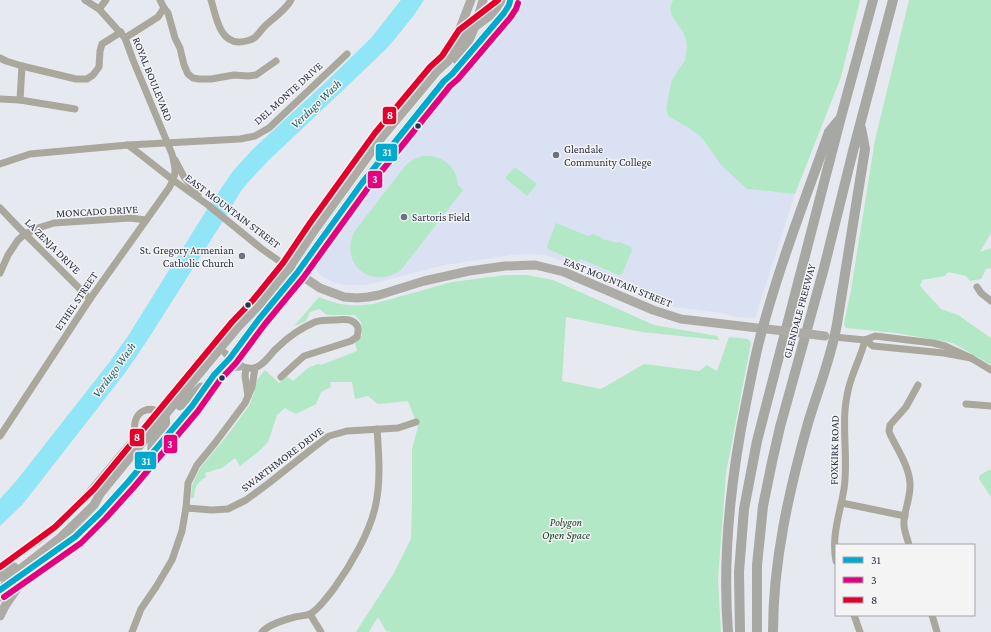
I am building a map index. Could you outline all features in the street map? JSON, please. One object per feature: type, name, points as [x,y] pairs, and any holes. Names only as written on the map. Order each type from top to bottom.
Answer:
[{"type":"highway","name":"GLENDALE FREEWAY","points":[[740,632],[739,572],[744,508],[757,441],[873,0]]},
{"type":"highway","name":"GLENDALE FREEWAY","points":[[757,632],[757,565],[763,506],[772,462],[893,0]]},
{"type":"highway","points":[[728,632],[726,569],[730,509],[740,433],[756,355],[766,329],[791,236],[829,132],[841,117]]},
{"type":"highway","points":[[773,632],[782,531],[791,488],[830,336],[865,149],[860,123]]},
{"type":"main road","points":[[436,72],[459,31],[471,0]]},
{"type":"main road","points":[[444,81],[447,73],[467,45],[483,0]]},
{"type":"main road","points":[[0,577],[60,533],[100,494],[243,322],[259,305],[288,268],[381,138],[436,72],[452,56],[465,35],[503,5],[511,1]]},
{"type":"main road","points":[[194,381],[203,377],[228,356],[259,319],[297,273],[362,183],[444,81],[452,74],[504,13],[511,1]]},
{"type":"main road","points":[[381,138],[392,147]]},
{"type":"main road","name":"EAST MOUNTAIN STREET","points":[[288,268],[320,288],[344,297],[357,298],[379,295],[424,281],[469,271],[505,266],[535,265],[564,272],[652,310],[681,320],[830,336]]},
{"type":"main road","points":[[0,616],[20,584],[75,537],[114,499],[192,406],[228,356],[244,328],[243,322]]},
{"type":"main road","points":[[165,417],[171,416],[193,393],[217,372],[226,367],[243,367]]},
{"type":"main road","points":[[152,454],[152,443],[165,427],[165,417]]},
{"type":"main road","points":[[0,598],[1,589],[10,576],[60,538],[94,505],[100,494]]},
{"type":"main road","points":[[1,589],[75,537]]},
{"type":"street","name":"ROYAL BOULEVARD","points":[[85,0],[99,9],[123,35],[172,154],[175,169],[173,180]]},
{"type":"street","points":[[99,9],[106,0]]},
{"type":"street","points":[[160,0],[168,13],[184,65],[188,74],[193,78],[211,79],[234,75],[256,75],[276,62]]},
{"type":"street","points":[[212,0],[218,23],[224,36],[234,42],[241,42],[254,38],[291,0]]},
{"type":"street","points":[[0,58],[22,66],[76,79],[87,78],[94,75],[99,67],[102,44],[158,17],[164,8]]},
{"type":"street","name":"DEL MONTE DRIVE","points":[[128,145],[240,139],[255,136],[269,128],[347,54]]},
{"type":"street","points":[[20,100],[22,66]]},
{"type":"street","points":[[0,99],[20,100],[75,109]]},
{"type":"street","points":[[0,164],[30,154],[128,145]]},
{"type":"street","name":"EAST MOUNTAIN STREET","points":[[128,145],[288,268]]},
{"type":"street","points":[[172,154],[184,177],[208,205]]},
{"type":"street","name":"ETHEL STREET","points":[[0,436],[90,299],[169,188],[173,180]]},
{"type":"street","name":"LA ZENJA DRIVE","points":[[0,208],[90,299]]},
{"type":"street","name":"MONCADO DRIVE","points":[[0,272],[8,254],[18,240],[25,234],[38,228],[54,223],[130,218],[146,220]]},
{"type":"street","points":[[977,287],[981,293],[991,301]]},
{"type":"street","points":[[228,356],[235,363],[243,367],[255,368],[264,362],[294,333],[316,322],[329,320],[349,320],[357,325],[359,330],[357,337],[351,341],[304,356],[282,377]]},
{"type":"street","points":[[830,336],[865,340],[873,346],[944,353],[971,358],[991,370]]},
{"type":"street","name":"FOXKIRK ROAD","points":[[835,557],[834,544],[842,503],[846,470],[845,424],[847,399],[852,376],[863,350],[865,340]]},
{"type":"street","points":[[243,367],[248,397]]},
{"type":"street","points":[[132,632],[141,609],[172,560],[182,531],[188,483],[197,465],[245,403],[252,387],[255,368]]},
{"type":"street","points":[[909,544],[904,527],[904,516],[910,486],[909,477],[906,467],[889,431],[890,425],[909,402],[918,385]]},
{"type":"street","points":[[966,404],[991,406]]},
{"type":"street","points":[[0,567],[41,539],[66,517],[90,491],[132,441],[135,420],[138,414],[150,410],[156,411],[165,417]]},
{"type":"street","name":"SWARTHMORE DRIVE","points":[[186,508],[212,510],[228,509],[246,500],[329,436],[347,431],[398,428],[416,422]]},
{"type":"street","points":[[262,632],[276,623],[310,614],[322,603],[339,580],[360,545],[368,530],[375,508],[379,483],[380,461],[377,429]]},
{"type":"street","points":[[842,503],[904,516]]},
{"type":"street","points":[[310,614],[320,632]]},
{"type":"street","points":[[854,616],[860,632]]},
{"type":"street","points":[[932,616],[937,632]]},
{"type":"shaded area","name":"Glendale Community College","points":[[523,0],[673,0],[671,8],[673,18],[683,32],[687,46],[685,60],[671,83],[666,109],[668,116],[701,137],[747,189],[795,194],[755,318],[735,317],[721,313],[675,307],[642,295],[574,265],[544,255],[511,255],[444,265],[367,285],[346,285],[335,283],[321,276],[317,271],[317,263],[376,180]]},
{"type":"green space","points":[[673,0],[860,0],[841,77],[795,194],[747,189],[721,165],[701,137],[668,116],[666,109],[671,83],[685,60],[687,46],[683,32],[671,13],[670,8]]},
{"type":"green space","points":[[909,0],[991,0],[991,233],[980,252],[991,248],[991,268],[986,269],[981,279],[970,281],[966,276],[948,272],[945,276],[922,280],[920,286],[941,309],[958,315],[991,338],[991,365],[953,343],[896,333],[846,328],[844,324],[851,290],[875,140]]},
{"type":"green space","points":[[422,156],[436,157],[447,163],[455,172],[458,185],[463,190],[401,270],[390,275],[379,277],[369,275],[361,271],[355,264],[351,255],[351,244],[354,232],[406,165]]},
{"type":"green space","points":[[515,167],[537,184],[527,196],[505,178]]},
{"type":"green space","points":[[556,223],[588,236],[593,234],[602,238],[603,240],[620,242],[631,247],[632,250],[622,274],[619,275],[581,259],[577,262],[548,249],[547,246]]},
{"type":"green space","name":"Polygon Open Space","points":[[506,275],[527,275],[553,280],[654,325],[717,336],[719,340],[642,332],[566,317],[562,381],[601,389],[644,364],[699,371],[707,365],[717,371],[729,337],[748,339],[751,343],[726,473],[718,580],[721,632],[391,632],[386,631],[378,617],[369,632],[356,632],[394,573],[411,539],[412,449],[418,427],[408,401],[378,404],[368,396],[355,399],[352,382],[330,382],[331,387],[321,392],[316,404],[296,414],[285,408],[277,415],[268,442],[258,452],[240,466],[235,458],[222,468],[205,473],[206,477],[198,483],[194,498],[191,498],[192,486],[201,467],[249,406],[257,380],[265,370],[279,383],[287,376],[293,381],[308,368],[318,364],[321,365],[357,351],[355,343],[362,335],[361,322],[355,315],[327,315],[319,309],[310,312],[306,321],[294,326],[319,297],[345,305],[373,304],[452,282]]},
{"type":"green space","points":[[991,470],[991,497],[979,479],[980,475]]},
{"type":"water","name":"Verdugo Wash","points":[[401,0],[424,0],[414,15],[386,49],[269,160],[241,191],[145,344],[125,373],[22,505],[0,526],[0,499],[17,480],[108,364],[128,336],[206,211],[233,171],[253,149],[371,38]]},
{"type":"transit line","name":"8","points":[[0,567],[55,527],[94,489],[232,322],[253,300],[283,263],[375,133],[430,67],[442,56],[459,30],[498,0]]},
{"type":"transit line","name":"31","points":[[0,590],[75,537],[100,513],[128,482],[192,406],[214,375],[230,358],[259,319],[297,273],[362,183],[444,81],[452,74],[504,13],[510,1]]},
{"type":"transit line","name":"3","points":[[4,597],[81,543],[134,487],[198,411],[220,380],[236,363],[265,324],[303,278],[368,188],[450,86],[458,79],[510,18],[518,3]]},
{"type":"place","name":"Glendale Community College","points":[[556,155]]},
{"type":"place","name":"Sartoris Field","points":[[404,217]]},
{"type":"place","name":"St. Gregory Armenian Catholic Church","points":[[242,256]]}]
